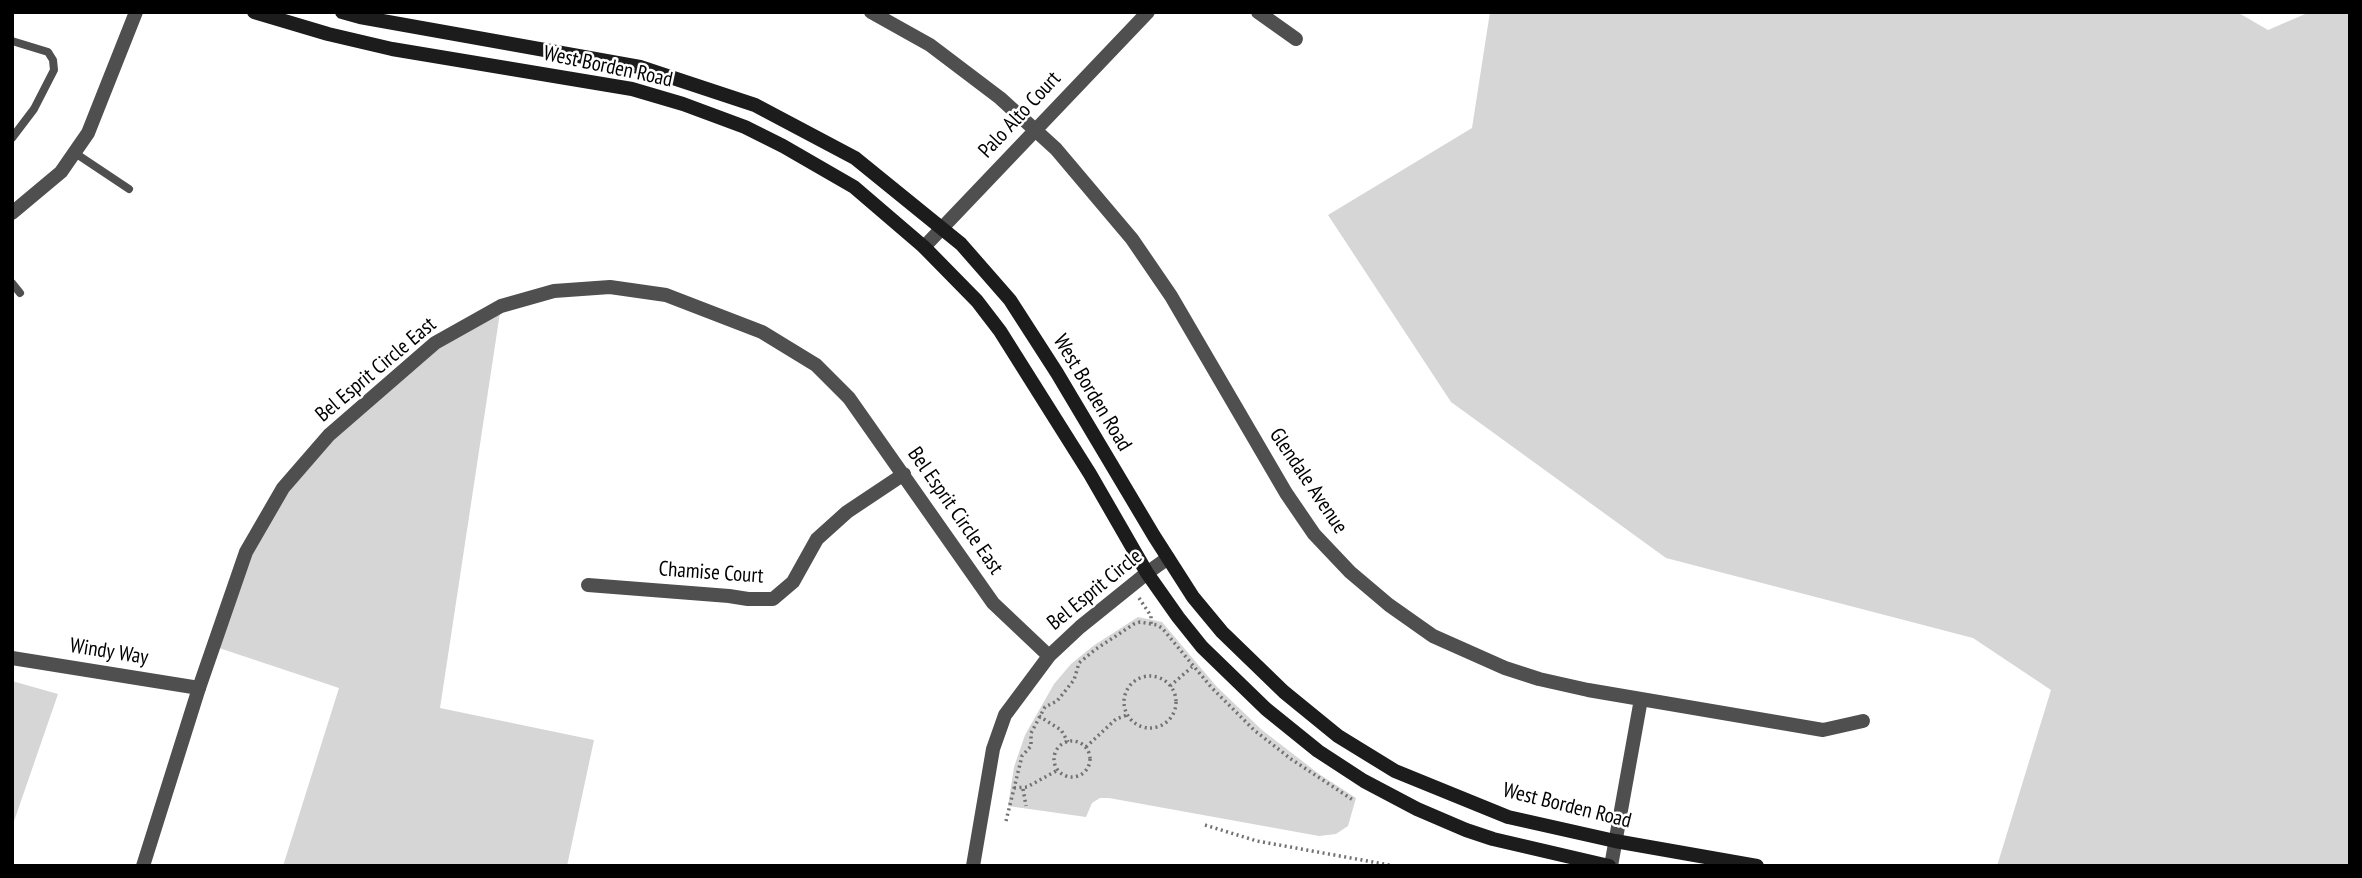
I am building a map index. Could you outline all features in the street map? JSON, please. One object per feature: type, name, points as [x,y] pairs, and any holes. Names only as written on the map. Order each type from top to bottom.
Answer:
[{"type":"main road","name":"West Borden Road","points":[[254,12],[328,34],[392,48],[632,89],[746,127],[854,187],[924,247],[977,301],[1000,331],[1090,474],[1147,573],[1178,617],[1230,676],[1266,709],[1318,751],[1364,781],[1417,809],[1466,830],[1539,851],[1610,866]]},
{"type":"main road","name":"West Borden Road","points":[[342,12],[640,67],[755,105],[855,158],[943,227],[1010,300],[1193,597],[1222,632],[1284,692],[1338,736],[1395,771],[1508,817],[1615,841],[1757,866]]},
{"type":"street","points":[[12,213],[61,172],[88,133],[136,12]]},
{"type":"street","name":"Glendale Avenue","points":[[871,12],[930,45],[1000,99],[1056,149],[1132,239],[1171,296],[1286,493],[1314,534],[1350,572],[1389,605],[1433,636],[1539,679],[1823,730],[1863,721]]},
{"type":"street","name":"Palo Alto Court","points":[[924,247],[1148,12]]},
{"type":"street","points":[[1258,12],[1296,39]]},
{"type":"street","name":"Bel Esprit Circle East","points":[[143,866],[199,688],[246,552],[283,488],[330,435],[435,343],[501,306],[554,291],[610,287],[666,295],[762,332],[816,365],[849,398],[993,603],[1049,656]]},
{"type":"street","name":"Chamise Court","points":[[588,585],[773,599],[793,582],[817,539],[847,512],[904,474]]},
{"type":"street","name":"Bel Esprit Circle","points":[[972,866],[993,749],[1005,715],[1049,656],[1080,627],[1168,558]]},
{"type":"street","name":"Windy Way","points":[[12,658],[199,688]]},
{"type":"street","points":[[1610,866],[1641,699]]},
{"type":"lane","points":[[12,41],[48,52],[53,60],[54,70],[34,109],[12,138]]},
{"type":"lane","points":[[75,153],[130,189]]},
{"type":"lane","points":[[12,283],[20,293]]},
{"type":"path","points":[[1006,821],[1022,756],[1031,747],[1031,733],[1039,716],[1045,707],[1058,701],[1074,680],[1079,663],[1137,622],[1162,628],[1192,667],[1254,730],[1291,759],[1353,800]]},
{"type":"path","points":[[1170,686],[1192,667]]},
{"type":"path","points":[[1154,677],[1170,686],[1175,706],[1164,724],[1154,728],[1143,727],[1134,723],[1127,715],[1125,696],[1135,681],[1154,677]]},
{"type":"path","points":[[1086,747],[1116,719],[1127,715]]},
{"type":"path","points":[[1039,716],[1061,730],[1068,742]]},
{"type":"path","points":[[1068,742],[1078,742],[1086,747],[1090,760],[1084,773],[1070,777],[1058,770],[1055,762],[1055,754],[1060,746],[1068,742]]},
{"type":"path","points":[[1014,788],[1023,789],[1058,770]]},
{"type":"path","points":[[1023,789],[1026,806]]},
{"type":"path","points":[[1205,825],[1257,841],[1395,866]]},
{"type":"shaded area","points":[[1490,12],[2237,12],[2268,30],[2310,12],[2350,12],[2350,866],[1997,866],[2051,690],[1973,638],[1666,558],[1451,402],[1328,215],[1472,128]]},
{"type":"shaded area","points":[[501,306],[440,708],[594,740],[567,866],[283,866],[339,688],[213,646],[246,552],[283,488],[435,343]]},
{"type":"shaded area","points":[[1138,617],[1162,622],[1217,687],[1262,730],[1319,774],[1356,798],[1348,826],[1336,834],[1319,836],[1109,798],[1100,798],[1092,803],[1086,817],[1008,806],[1014,767],[1025,735],[1054,684],[1071,664],[1093,646]]},
{"type":"shaded area","points":[[12,681],[58,694],[12,827]]}]
